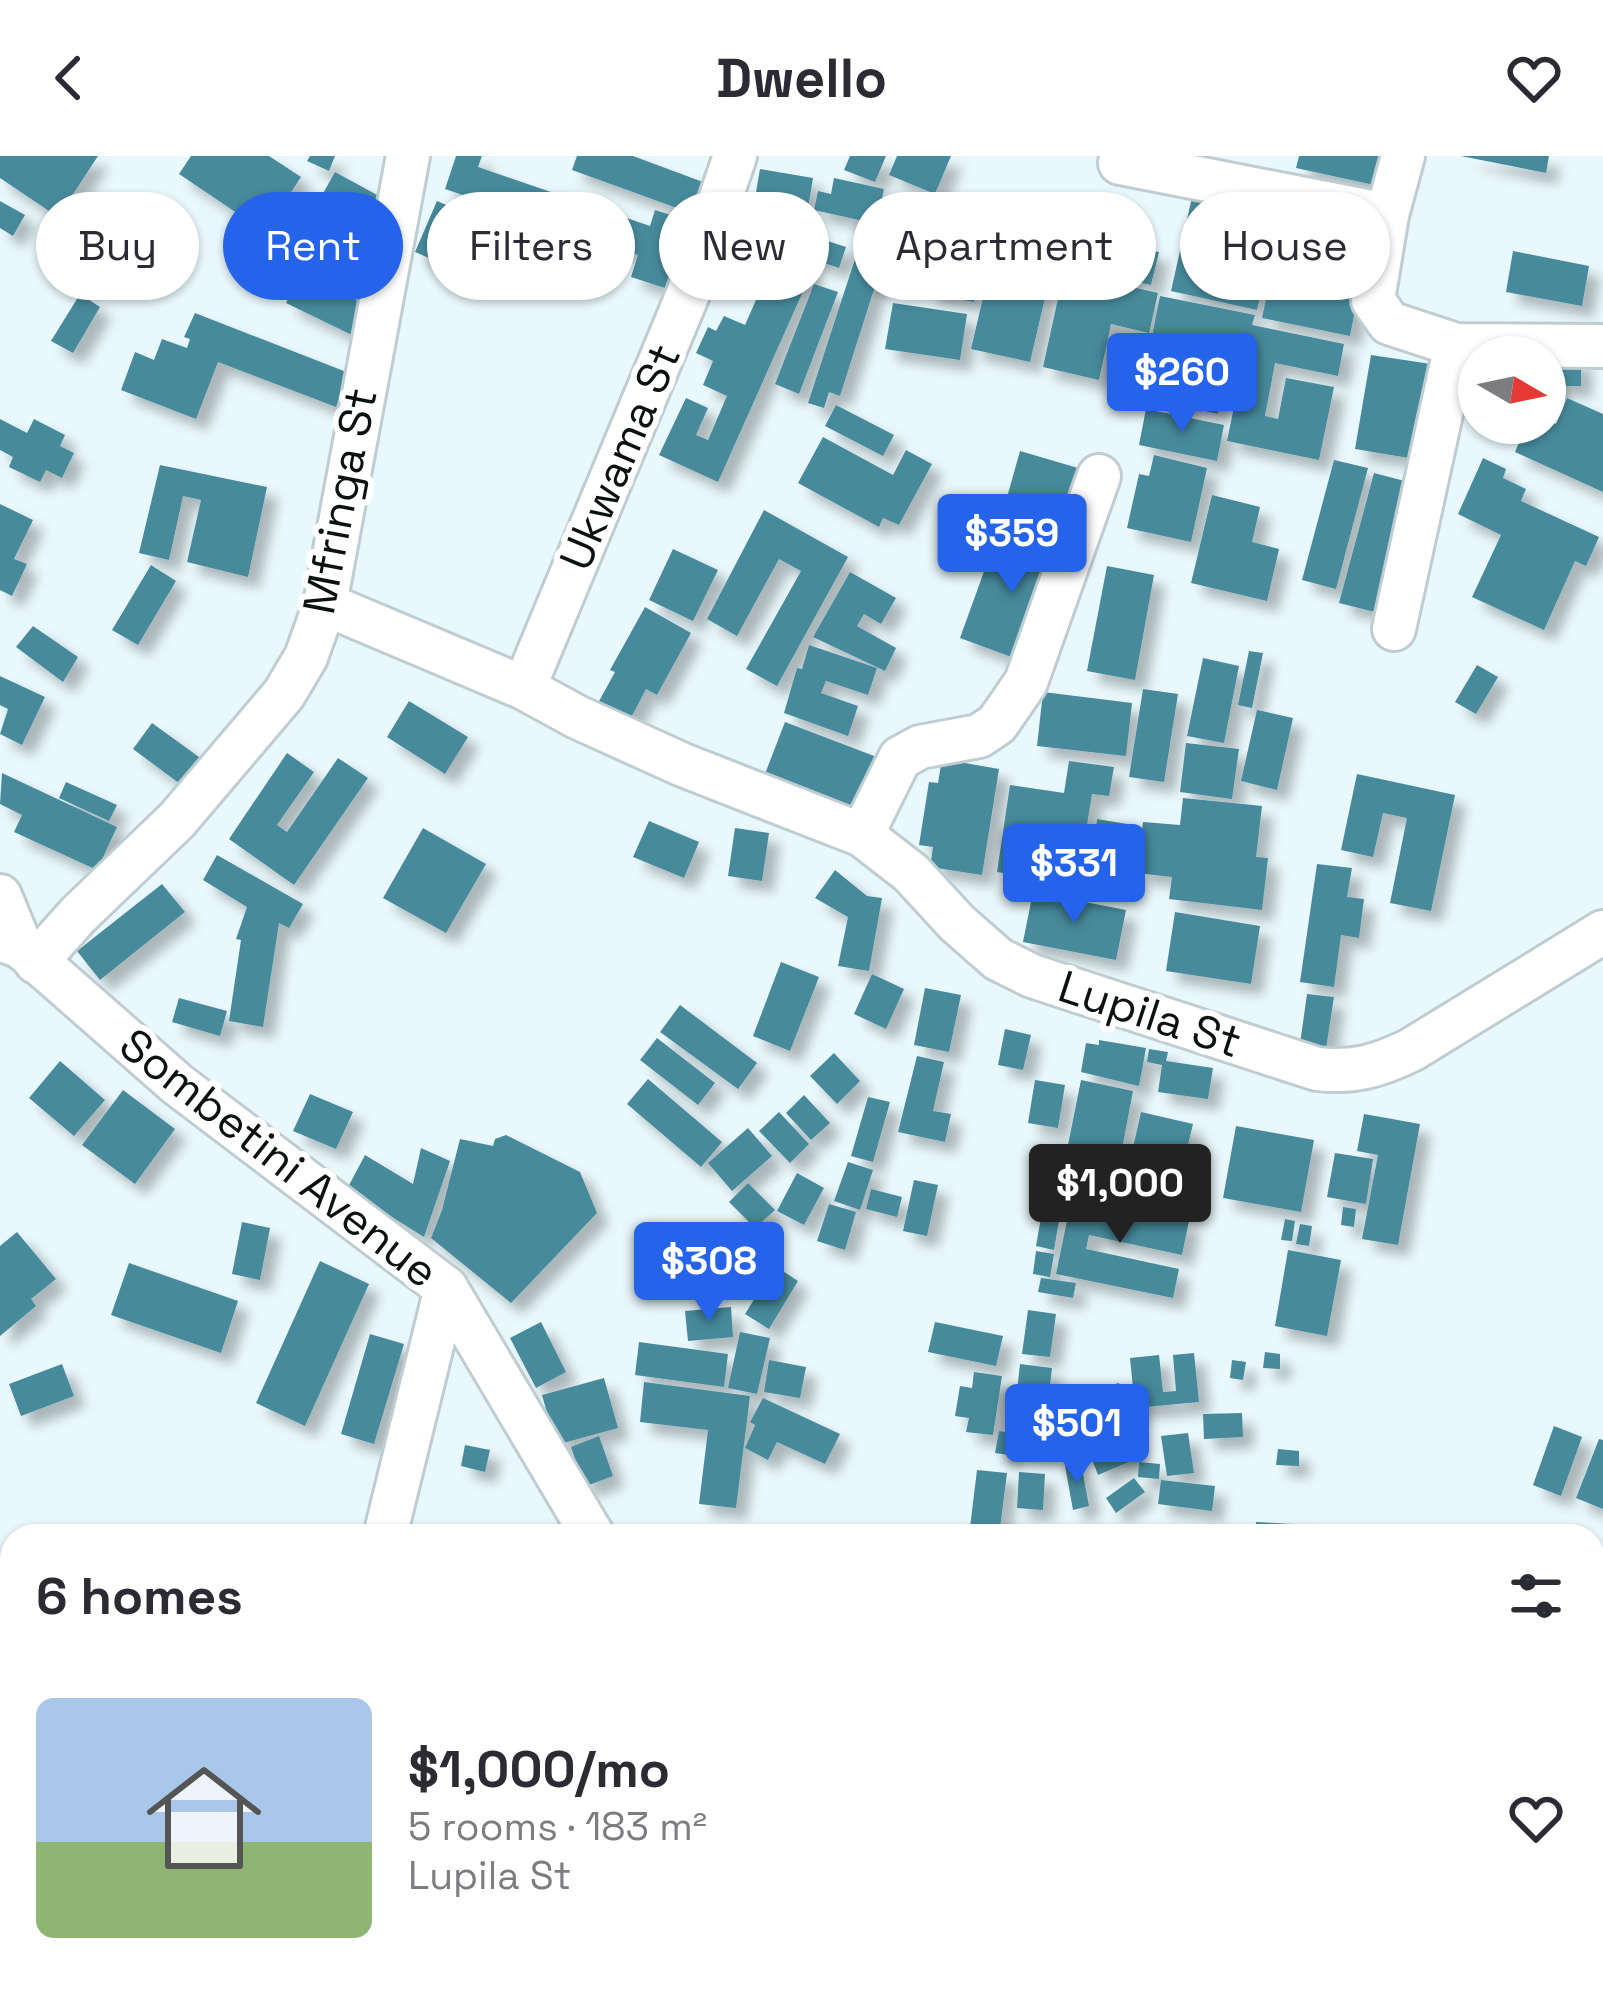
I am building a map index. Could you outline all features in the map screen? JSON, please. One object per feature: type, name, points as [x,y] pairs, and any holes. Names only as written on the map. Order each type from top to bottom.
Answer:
[{"type":"street","name":"Mfringa St","points":[[19,949],[78,915],[177,820],[269,713],[306,657],[325,604],[408,156]]},
{"type":"street","name":"Ukwama St","points":[[524,688],[688,294],[735,156]]},
{"type":"street","points":[[1390,204],[1403,156]]},
{"type":"street","points":[[1120,163],[1269,192]]},
{"type":"street","points":[[1373,300],[1389,323],[1456,345],[1603,346]]},
{"type":"street","points":[[1394,629],[1456,345]]},
{"type":"street","points":[[862,836],[900,758],[920,747],[979,736],[998,724],[1026,682],[1099,476]]},
{"type":"street","name":"Lupila St","points":[[325,604],[524,688],[577,718],[683,765],[862,836],[911,873],[998,959],[1031,976],[1317,1069],[1347,1072],[1378,1066],[1603,932]]},
{"type":"street","points":[[0,896],[19,949]]},
{"type":"street","name":"Sombetini Avenue","points":[[19,949],[177,1084],[446,1288],[585,1524]]},
{"type":"street","points":[[388,1524],[446,1288]]},
{"type":"building","points":[[0,156],[98,156],[74,192],[36,192],[36,202],[0,178]]},
{"type":"building","points":[[191,156],[269,156],[301,177],[291,192],[223,192],[223,204],[179,174]]},
{"type":"building","points":[[310,156],[335,156],[329,171],[307,161]]},
{"type":"building","points":[[456,156],[482,156],[478,167],[551,192],[454,192],[445,189]]},
{"type":"building","points":[[577,156],[633,156],[711,185],[708,192],[659,192],[659,202],[572,170]]},
{"type":"building","points":[[850,156],[886,156],[875,182],[844,170]]},
{"type":"building","points":[[897,156],[951,156],[936,192],[889,175]]},
{"type":"building","points":[[1299,156],[1395,156],[1388,188],[1296,168]]},
{"type":"building","points":[[1461,156],[1549,156],[1546,173]]},
{"type":"building","points":[[760,169],[813,178],[811,192],[756,192]]},
{"type":"building","points":[[335,172],[372,192],[324,192]]},
{"type":"building","points":[[834,178],[884,189],[853,192],[853,219],[829,213]]},
{"type":"building","points":[[0,201],[25,215],[13,236],[0,228]]},
{"type":"building","points":[[655,210],[659,211],[659,286],[635,278],[635,221],[650,226]]},
{"type":"building","points":[[427,224],[427,257],[415,252]]},
{"type":"building","points":[[829,241],[846,247],[839,268],[829,265]]},
{"type":"building","points":[[1180,251],[1180,293],[1171,291]]},
{"type":"building","points":[[1513,251],[1589,266],[1582,306],[1506,292]]},
{"type":"building","points":[[853,265],[853,300],[871,300],[840,396],[829,392],[824,408],[808,403]]},
{"type":"building","points":[[829,289],[838,292],[799,394],[775,384],[808,300],[829,300]]},
{"type":"building","points":[[1158,293],[1149,333],[1111,324],[1099,380],[1043,367],[1058,300],[1156,300]]},
{"type":"building","points":[[1160,296],[1255,315],[1252,325],[1344,344],[1338,376],[1275,363],[1265,416],[1278,419],[1286,378],[1334,387],[1319,460],[1227,441],[1238,387],[1222,384],[1223,378],[1194,372],[1192,383],[1223,390],[1218,414],[1140,397]]},
{"type":"building","points":[[76,300],[89,300],[100,307],[73,353],[51,341]]},
{"type":"building","points":[[356,300],[366,305],[352,335],[286,303]]},
{"type":"building","points":[[756,300],[799,300],[718,482],[659,455],[686,398],[708,408],[696,435],[708,440],[727,396],[703,385],[713,361],[696,353],[708,327],[716,331],[724,316],[745,325]]},
{"type":"building","points":[[982,300],[1045,300],[1030,362],[971,349]]},
{"type":"building","points":[[1212,300],[1259,300],[1257,310]]},
{"type":"building","points":[[1266,300],[1357,300],[1350,336],[1262,318]]},
{"type":"building","points":[[893,303],[967,314],[960,360],[885,349]]},
{"type":"building","points":[[195,313],[349,373],[336,407],[218,362],[196,419],[121,390],[135,352],[154,360],[162,339],[187,348],[190,339],[184,337]]},
{"type":"building","points":[[1371,355],[1431,364],[1415,459],[1355,449]]},
{"type":"building","points":[[1566,357],[1581,357],[1581,386],[1566,386]]},
{"type":"building","points":[[1566,400],[1603,414],[1603,492],[1515,452],[1518,444],[1566,444]]},
{"type":"building","points":[[836,405],[894,435],[883,456],[825,426]]},
{"type":"building","points":[[1146,409],[1224,425],[1217,461],[1139,445]]},
{"type":"building","points":[[0,419],[27,433],[34,419],[65,435],[60,446],[74,453],[62,478],[46,470],[40,482],[9,467],[13,457],[0,450]]},
{"type":"building","points":[[823,437],[893,475],[906,450],[932,464],[899,525],[883,518],[879,527],[798,483]]},
{"type":"building","points":[[1020,451],[1095,473],[1078,530],[1004,508]]},
{"type":"building","points":[[1154,455],[1207,468],[1191,542],[1127,528],[1139,474],[1149,476]]},
{"type":"building","points":[[1483,458],[1506,469],[1503,478],[1526,489],[1521,501],[1599,537],[1586,566],[1575,561],[1544,630],[1472,597],[1501,535],[1458,514]]},
{"type":"building","points":[[1334,460],[1368,468],[1336,589],[1302,580]]},
{"type":"building","points":[[160,465],[267,487],[248,577],[187,562],[201,500],[183,496],[169,560],[139,553]]},
{"type":"building","points":[[1374,473],[1420,485],[1387,615],[1339,603]]},
{"type":"building","points":[[1212,495],[1260,507],[1252,542],[1279,549],[1267,601],[1191,583]]},
{"type":"building","points":[[0,504],[33,520],[14,559],[27,564],[12,596],[0,590]]},
{"type":"building","points":[[764,510],[848,557],[777,686],[746,669],[801,571],[779,559],[737,636],[707,619]]},
{"type":"building","points":[[999,530],[1064,553],[1025,662],[960,638]]},
{"type":"building","points":[[673,549],[718,570],[693,621],[649,600]]},
{"type":"building","points":[[151,565],[176,581],[138,645],[112,630]]},
{"type":"building","points":[[1107,566],[1154,575],[1135,680],[1087,671]]},
{"type":"building","points":[[850,572],[896,598],[881,624],[864,614],[857,626],[896,648],[885,671],[813,637]]},
{"type":"building","points":[[645,607],[691,633],[657,695],[646,689],[630,720],[598,703],[615,672],[610,670]]},
{"type":"building","points":[[33,626],[78,657],[63,682],[16,647]]},
{"type":"building","points":[[809,645],[877,668],[868,695],[826,681],[821,693],[858,706],[848,736],[784,713]]},
{"type":"building","points":[[1249,651],[1263,653],[1252,708],[1238,705]]},
{"type":"building","points":[[1203,658],[1239,666],[1224,743],[1187,736]]},
{"type":"building","points":[[1477,665],[1498,677],[1476,714],[1455,702]]},
{"type":"building","points":[[0,676],[45,697],[22,745],[0,734],[8,709],[0,705]]},
{"type":"building","points":[[1143,689],[1178,694],[1164,782],[1129,777]]},
{"type":"building","points":[[1043,692],[1132,703],[1126,756],[1037,746]]},
{"type":"building","points":[[409,701],[468,737],[445,774],[387,737]]},
{"type":"building","points":[[1257,710],[1293,718],[1277,790],[1241,781]]},
{"type":"building","points":[[785,722],[882,759],[861,816],[763,779]]},
{"type":"building","points":[[152,723],[210,765],[191,792],[133,749]]},
{"type":"building","points":[[1186,743],[1239,749],[1232,799],[1180,792]]},
{"type":"building","points":[[287,753],[314,772],[277,825],[287,832],[338,758],[368,778],[294,885],[229,839]]},
{"type":"building","points":[[942,759],[999,769],[982,875],[930,867],[933,847],[919,845],[929,782],[938,783]]},
{"type":"building","points":[[1069,761],[1114,767],[1109,796],[1092,794],[1084,844],[1094,845],[1097,819],[1127,824],[1119,879],[1049,869],[1048,880],[997,872],[1010,785],[1064,793]]},
{"type":"building","points":[[2,773],[117,827],[97,870],[14,832],[22,815],[0,804]]},
{"type":"building","points":[[1357,774],[1455,795],[1431,911],[1390,903],[1407,818],[1383,813],[1373,857],[1341,850]]},
{"type":"building","points":[[66,782],[117,805],[109,821],[59,798]]},
{"type":"building","points":[[1183,798],[1262,806],[1256,857],[1268,858],[1262,910],[1169,899],[1172,877],[1137,873],[1143,822],[1180,825]]},
{"type":"building","points":[[649,821],[699,842],[684,878],[633,857]]},
{"type":"building","points":[[423,828],[486,864],[446,933],[383,898]]},
{"type":"building","points":[[735,828],[769,833],[762,881],[728,876]]},
{"type":"building","points":[[217,855],[303,904],[289,928],[279,923],[263,1027],[229,1021],[241,940],[236,939],[247,907],[203,880]]},
{"type":"building","points":[[1317,864],[1352,868],[1347,897],[1364,899],[1359,938],[1341,935],[1334,987],[1300,982]]},
{"type":"building","points":[[835,870],[867,896],[882,898],[869,971],[838,966],[848,917],[815,898]]},
{"type":"building","points":[[162,884],[185,912],[100,980],[77,951]]},
{"type":"building","points":[[1033,892],[1126,910],[1116,960],[1023,942]]},
{"type":"building","points":[[1175,912],[1260,926],[1251,984],[1166,971]]},
{"type":"building","points":[[781,962],[819,977],[790,1051],[753,1036]]},
{"type":"building","points":[[872,974],[904,989],[886,1029],[854,1014]]},
{"type":"building","points":[[925,988],[961,995],[949,1052],[914,1045]]},
{"type":"building","points":[[1307,994],[1334,997],[1325,1055],[1299,1051]]},
{"type":"building","points":[[179,998],[227,1011],[220,1036],[172,1022]]},
{"type":"building","points":[[680,1005],[757,1063],[738,1089],[660,1032]]},
{"type":"building","points":[[1005,1029],[1031,1035],[1023,1070],[998,1065]]},
{"type":"building","points":[[657,1038],[715,1083],[698,1105],[640,1060]]},
{"type":"building","points":[[1099,1040],[1146,1048],[1139,1086],[1081,1072],[1086,1043],[1099,1045]]},
{"type":"building","points":[[1149,1049],[1168,1052],[1166,1061],[1213,1068],[1208,1099],[1158,1092],[1162,1065],[1147,1062]]},
{"type":"building","points":[[834,1053],[860,1081],[837,1104],[810,1076]]},
{"type":"building","points":[[917,1056],[944,1062],[933,1111],[951,1114],[945,1142],[898,1132]]},
{"type":"building","points":[[60,1061],[105,1100],[74,1136],[29,1098]]},
{"type":"building","points":[[648,1079],[722,1142],[701,1167],[627,1104]]},
{"type":"building","points":[[1035,1080],[1065,1085],[1058,1128],[1028,1123]]},
{"type":"building","points":[[1081,1080],[1133,1091],[1115,1186],[1062,1175]]},
{"type":"building","points":[[123,1090],[175,1129],[135,1184],[82,1145]]},
{"type":"building","points":[[310,1094],[353,1112],[336,1149],[293,1131]]},
{"type":"building","points":[[804,1095],[830,1123],[811,1140],[786,1113]]},
{"type":"building","points":[[868,1097],[890,1102],[873,1162],[851,1156]]},
{"type":"building","points":[[779,1112],[809,1144],[790,1163],[759,1131]]},
{"type":"building","points":[[1141,1112],[1193,1124],[1173,1208],[1122,1196]]},
{"type":"building","points":[[1364,1114],[1420,1124],[1398,1245],[1362,1239],[1378,1155],[1357,1151]]},
{"type":"building","points":[[1236,1126],[1314,1140],[1301,1212],[1223,1198]]},
{"type":"building","points":[[748,1128],[772,1156],[732,1191],[708,1163]]},
{"type":"building","points":[[506,1135],[580,1172],[597,1213],[511,1303],[431,1238],[460,1139],[493,1146],[495,1139]]},
{"type":"building","points":[[421,1148],[450,1161],[424,1237],[347,1189],[365,1155],[413,1184]]},
{"type":"building","points":[[1335,1153],[1373,1159],[1366,1204],[1327,1197]]},
{"type":"building","points":[[848,1162],[873,1170],[860,1210],[834,1201]]},
{"type":"building","points":[[797,1173],[824,1188],[804,1225],[777,1211]]},
{"type":"building","points":[[914,1180],[938,1185],[927,1236],[903,1231]]},
{"type":"building","points":[[1058,1181],[1068,1182],[1065,1205],[1054,1203]]},
{"type":"building","points":[[748,1183],[775,1210],[755,1228],[729,1202]]},
{"type":"building","points":[[871,1189],[902,1197],[897,1217],[866,1209]]},
{"type":"building","points":[[1072,1196],[1189,1221],[1182,1255],[1089,1235],[1086,1249],[1179,1269],[1173,1298],[1056,1274]]},
{"type":"building","points":[[829,1204],[856,1212],[845,1250],[817,1241]]},
{"type":"building","points":[[1343,1207],[1356,1209],[1354,1227],[1341,1225]]},
{"type":"building","points":[[1042,1212],[1060,1215],[1054,1250],[1036,1246]]},
{"type":"building","points":[[1285,1219],[1295,1221],[1292,1241],[1281,1240]]},
{"type":"building","points":[[242,1222],[270,1228],[260,1280],[232,1274]]},
{"type":"building","points":[[1300,1224],[1312,1226],[1309,1246],[1296,1244]]},
{"type":"building","points":[[17,1232],[56,1279],[31,1299],[36,1306],[0,1336],[0,1246]]},
{"type":"building","points":[[1288,1250],[1341,1260],[1327,1336],[1275,1326]]},
{"type":"building","points":[[1036,1251],[1054,1254],[1050,1277],[1033,1274]]},
{"type":"building","points":[[320,1261],[369,1284],[305,1426],[256,1403]]},
{"type":"building","points":[[129,1263],[238,1301],[221,1353],[111,1315]]},
{"type":"building","points":[[775,1266],[798,1281],[769,1329],[745,1314]]},
{"type":"building","points":[[1041,1278],[1076,1283],[1073,1298],[1038,1292]]},
{"type":"building","points":[[731,1307],[733,1337],[688,1341],[685,1311]]},
{"type":"building","points":[[1028,1310],[1056,1314],[1050,1357],[1022,1354]]},
{"type":"building","points":[[541,1322],[566,1372],[536,1388],[510,1338]]},
{"type":"building","points":[[935,1322],[1003,1336],[996,1366],[928,1352]]},
{"type":"building","points":[[740,1332],[770,1338],[757,1394],[728,1388]]},
{"type":"building","points":[[370,1334],[404,1344],[374,1444],[341,1434]]},
{"type":"building","points":[[639,1342],[728,1354],[724,1387],[635,1375]]},
{"type":"building","points":[[1265,1352],[1280,1354],[1280,1369],[1263,1368]]},
{"type":"building","points":[[1194,1353],[1199,1402],[1135,1408],[1130,1358],[1159,1355],[1163,1392],[1176,1391],[1173,1355]]},
{"type":"building","points":[[769,1360],[806,1367],[800,1398],[764,1392]]},
{"type":"building","points":[[1232,1360],[1246,1362],[1243,1380],[1230,1378]]},
{"type":"building","points":[[62,1364],[74,1396],[21,1416],[9,1384]]},
{"type":"building","points":[[1020,1364],[1052,1368],[1049,1394],[1017,1391]]},
{"type":"building","points":[[974,1372],[1002,1376],[993,1435],[966,1432],[969,1418],[955,1416],[960,1386],[972,1388]]},
{"type":"building","points":[[604,1378],[618,1428],[556,1445],[542,1395]]},
{"type":"building","points":[[644,1382],[750,1396],[736,1508],[699,1504],[708,1430],[640,1422]]},
{"type":"building","points":[[1119,1383],[1126,1416],[1075,1428],[1067,1396]]},
{"type":"building","points":[[1024,1395],[1057,1400],[1053,1424],[1020,1419]]},
{"type":"building","points":[[763,1398],[840,1434],[825,1464],[777,1442],[768,1460],[745,1448],[755,1425],[750,1422]]},
{"type":"building","points":[[1242,1413],[1243,1437],[1204,1439],[1203,1414]]},
{"type":"building","points":[[1027,1425],[1050,1428],[1047,1450],[1024,1447]]},
{"type":"building","points":[[1072,1426],[1076,1440],[1058,1446],[1054,1432]]},
{"type":"building","points":[[1554,1426],[1582,1437],[1561,1496],[1533,1485]]},
{"type":"building","points":[[999,1431],[1012,1433],[1009,1455],[995,1453]]},
{"type":"building","points":[[1127,1431],[1138,1458],[1098,1475],[1087,1446]]},
{"type":"building","points":[[1188,1433],[1194,1473],[1167,1476],[1161,1436]]},
{"type":"building","points":[[599,1436],[613,1476],[584,1487],[571,1447]]},
{"type":"building","points":[[1599,1439],[1603,1440],[1603,1509],[1576,1498]]},
{"type":"building","points":[[465,1445],[490,1450],[485,1472],[461,1466]]},
{"type":"building","points":[[1278,1449],[1299,1451],[1299,1466],[1276,1465]]},
{"type":"building","points":[[1139,1462],[1160,1464],[1159,1479],[1138,1477]]},
{"type":"building","points":[[1081,1463],[1089,1506],[1073,1510],[1065,1466]]},
{"type":"building","points":[[977,1470],[1007,1473],[1001,1524],[970,1524]]},
{"type":"building","points":[[1019,1472],[1045,1474],[1043,1510],[1017,1508]]},
{"type":"building","points":[[1134,1478],[1145,1492],[1116,1513],[1106,1498]]},
{"type":"building","points":[[1161,1480],[1215,1486],[1212,1511],[1158,1504]]}]
